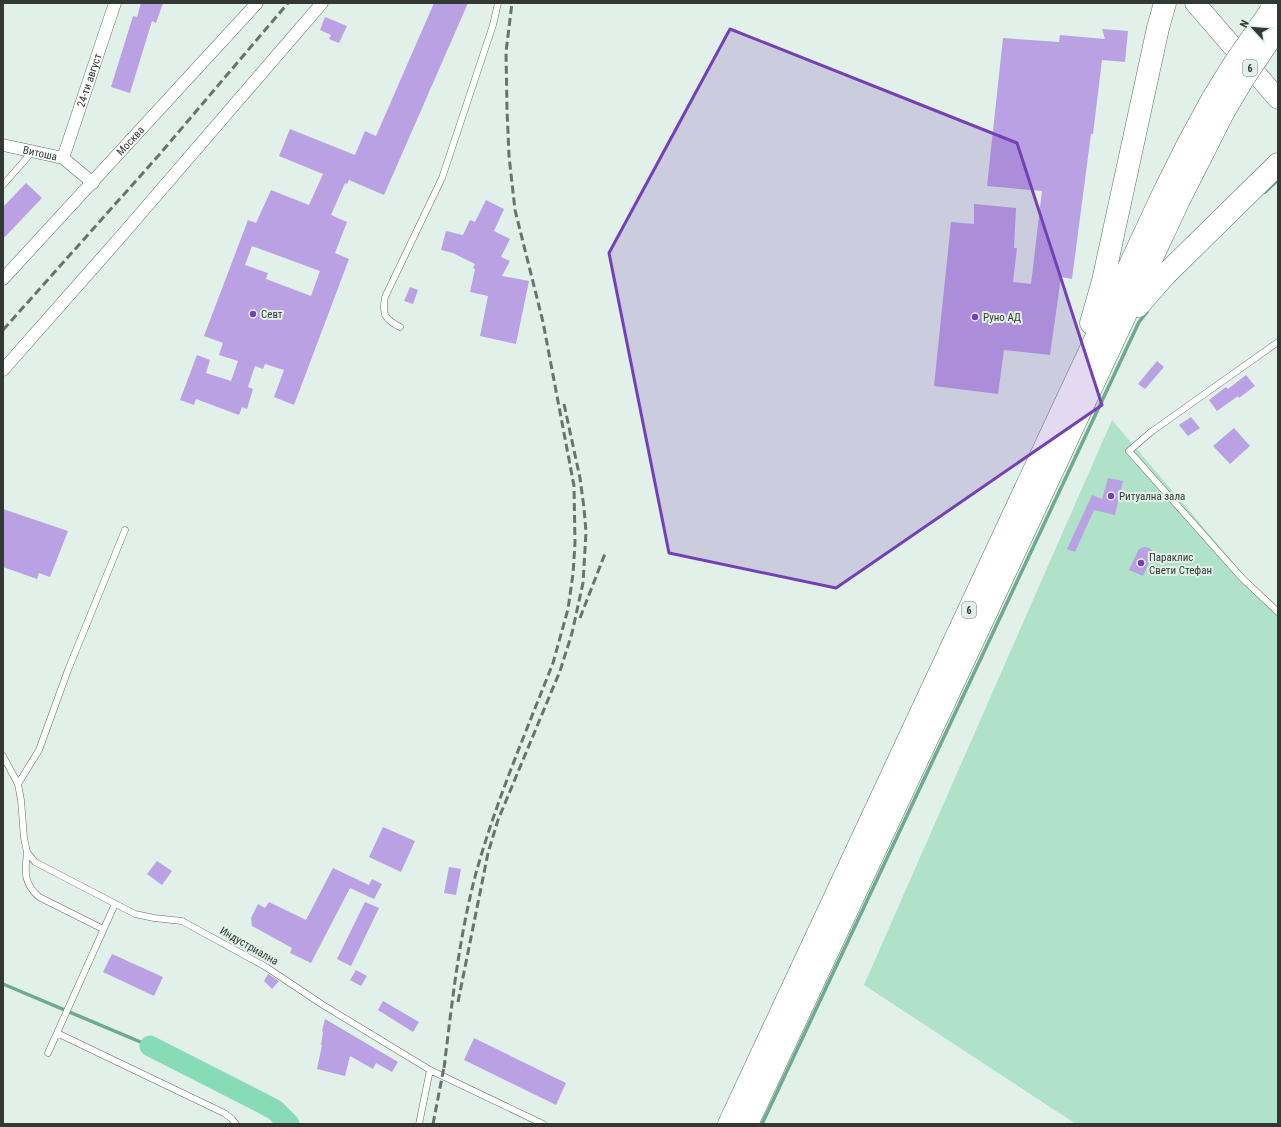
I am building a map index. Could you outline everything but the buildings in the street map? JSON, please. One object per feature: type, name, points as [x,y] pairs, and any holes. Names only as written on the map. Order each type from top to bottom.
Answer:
[{"type":"highway","points":[[1048,441],[1088,333],[1099,298],[1158,28],[1165,3]]},
{"type":"highway","name":"6","points":[[729,1124],[1176,167],[1218,104],[1245,76],[1275,14]]},
{"type":"highway","name":"6","points":[[747,1124],[1192,172],[1218,104]]},
{"type":"highway","points":[[1108,352],[1140,304],[1157,283],[1278,164]]},
{"type":"main road","points":[[1195,3],[1278,99]]},
{"type":"street","name":"24-ти август","points":[[63,158],[116,3]]},
{"type":"street","name":"Москва","points":[[3,279],[93,183],[257,3]]},
{"type":"street","points":[[3,370],[123,234],[322,3]]},
{"type":"street","name":"Витоша","points":[[3,145],[63,158],[93,183]]},
{"type":"lane","points":[[400,327],[389,322],[384,316],[383,308],[385,297],[442,178],[498,3]]},
{"type":"lane","points":[[3,185],[32,152]]},
{"type":"lane","points":[[1278,342],[1151,432],[1129,451],[1241,577],[1278,612]]},
{"type":"lane","points":[[18,784],[39,750],[68,670],[125,530]]},
{"type":"lane","points":[[3,756],[18,784],[27,852],[25,870],[27,881],[31,890],[39,897],[103,929]]},
{"type":"lane","name":"Индустриална","points":[[27,852],[35,862],[135,914],[182,921],[266,967],[323,1005],[430,1070],[543,1124]]},
{"type":"lane","points":[[48,1054],[115,904]]},
{"type":"lane","points":[[57,1033],[224,1113],[236,1124]]},
{"type":"lane","points":[[419,1124],[430,1070]]},
{"type":"highlighted area","points":[[730,29],[1017,143],[1102,405],[836,588],[669,553],[609,253]]},
{"type":"green space","points":[[1112,420],[1278,615],[1278,1124],[1076,1124],[864,985]]},
{"type":"waterway","points":[[1265,192],[1278,180]]},
{"type":"waterway","points":[[762,1124],[1139,322],[1147,312]]},
{"type":"waterway","points":[[3,984],[150,1046]]},
{"type":"waterway","points":[[150,1046],[275,1110],[289,1124]]},
{"type":"railway","points":[[3,330],[159,155],[288,3]]},
{"type":"railway","points":[[444,1068],[453,995],[470,897],[484,846],[502,793],[553,663],[568,609],[573,574],[575,543],[574,486],[543,322],[515,210],[509,156],[506,52],[512,3]]},
{"type":"railway","points":[[458,1002],[488,853],[498,820],[560,671],[572,633],[583,583],[586,532],[584,508],[580,478],[564,404]]},
{"type":"railway","points":[[580,618],[606,551]]},
{"type":"railway","points":[[433,1124],[445,1062]]},
{"type":"place","name":"Севт","points":[[253,314]]},
{"type":"place","name":"Руно АД","points":[[975,317]]},
{"type":"place","name":"Ритуална зала","points":[[1111,496]]},
{"type":"place","name":"Параклис Свети Стефан","points":[[1141,563]]}]
